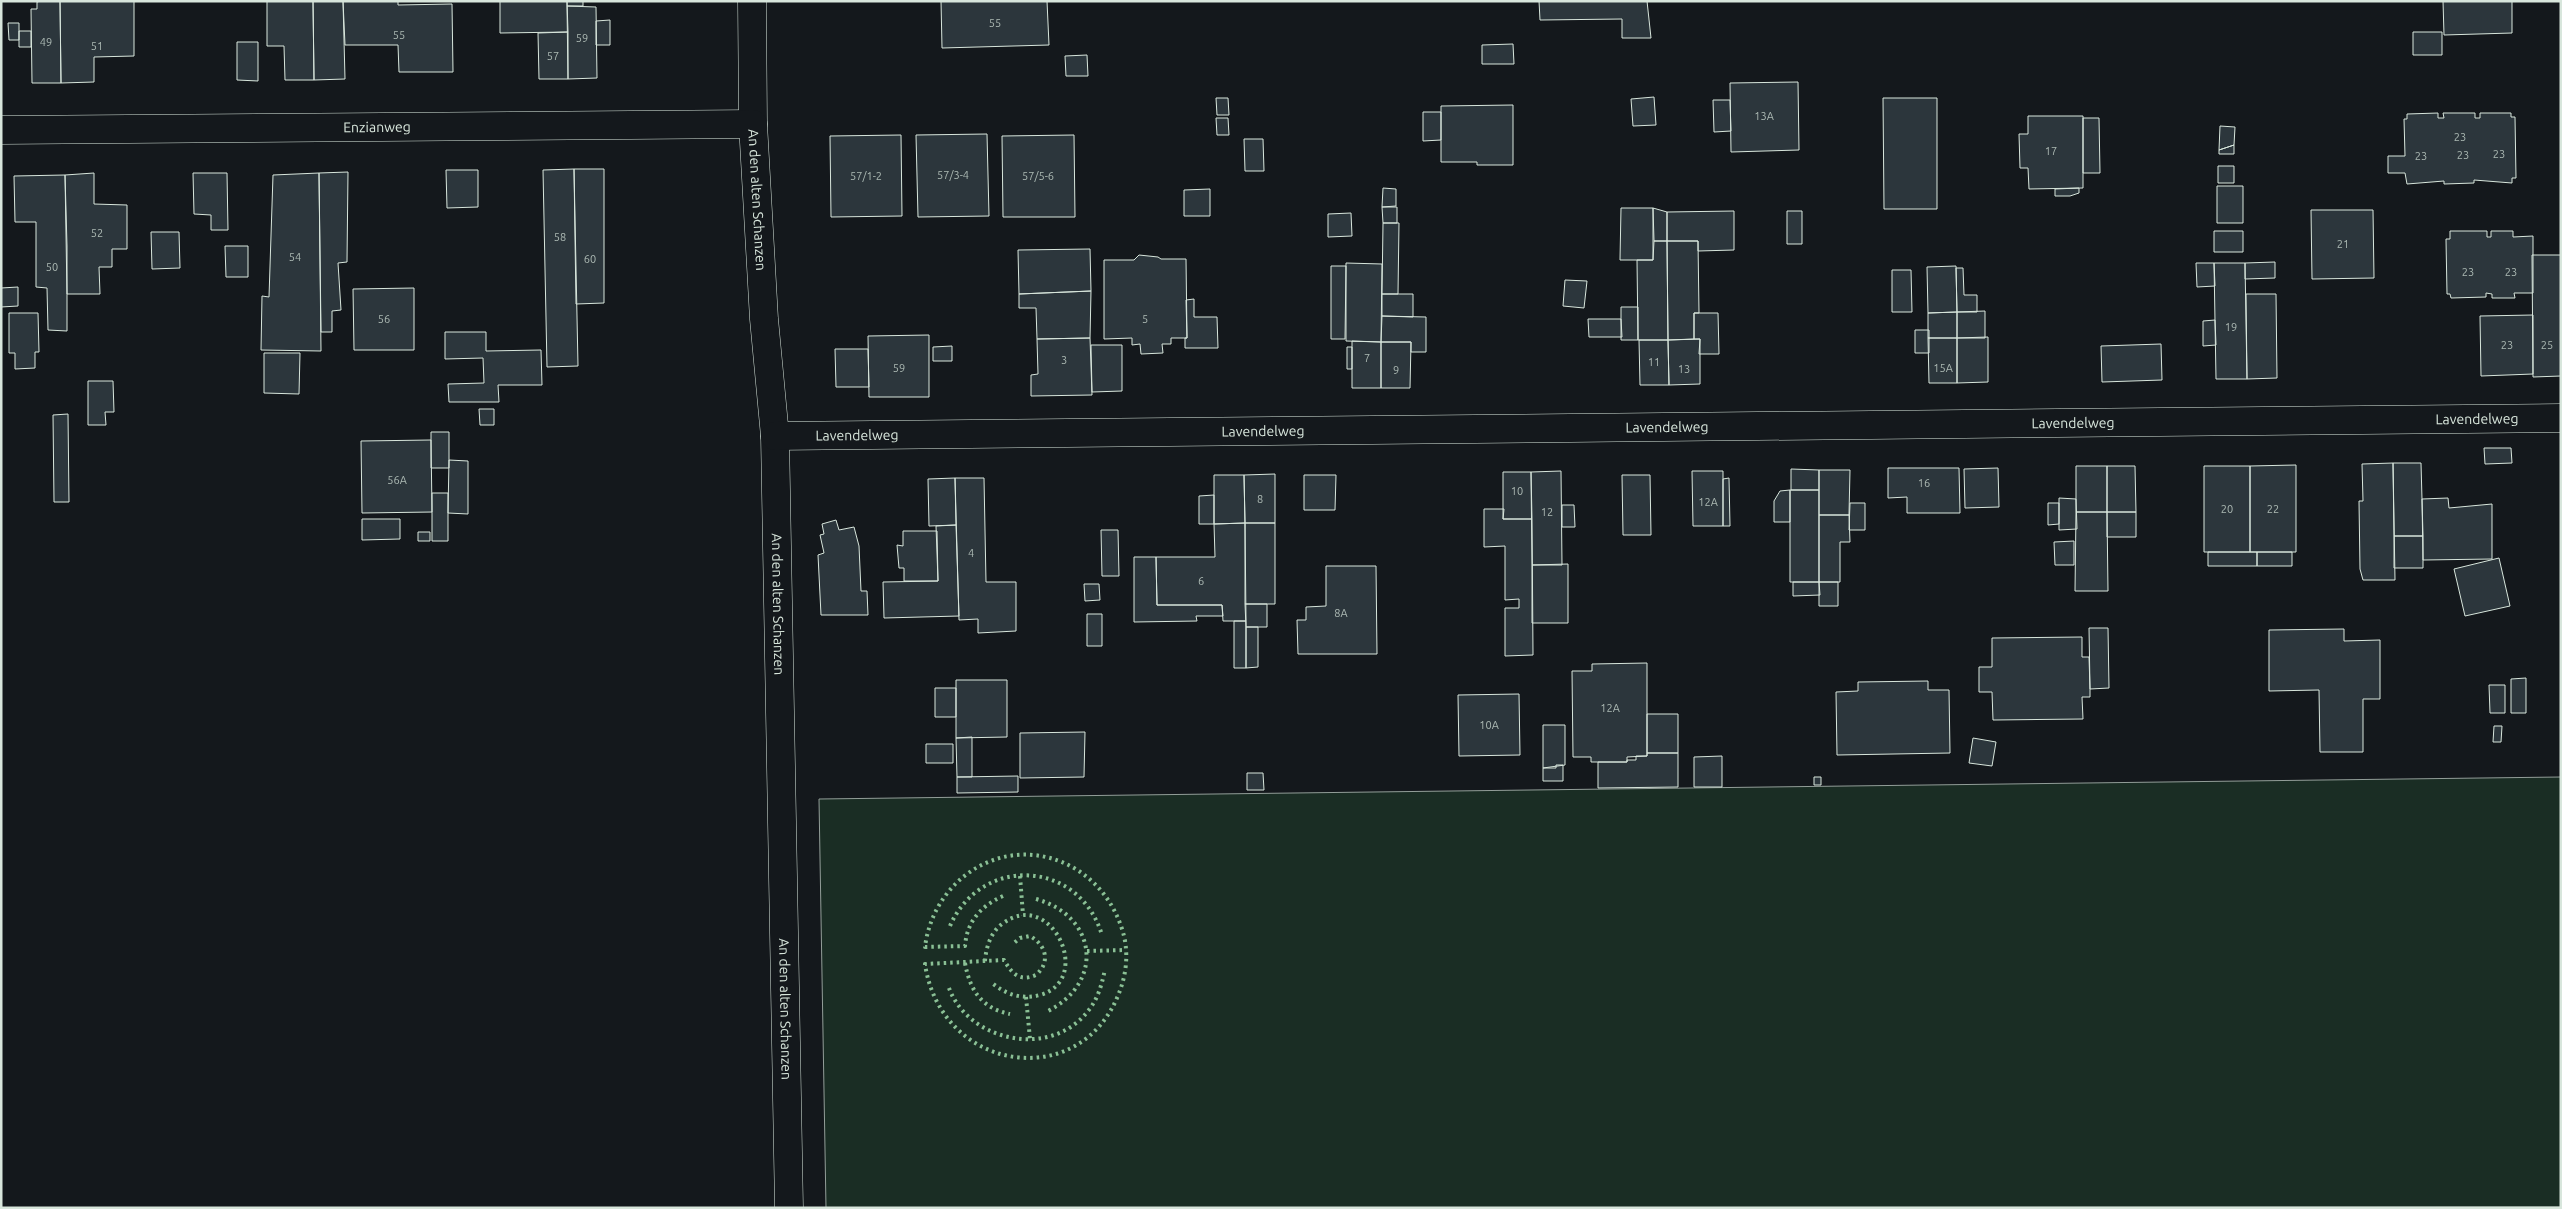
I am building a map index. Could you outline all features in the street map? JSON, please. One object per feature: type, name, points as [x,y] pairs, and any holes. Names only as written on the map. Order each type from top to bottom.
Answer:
[{"type":"street","name":"An den alten Schanzen","points":[[752,1],[753,124],[764,318],[775,436],[789,1208]]},
{"type":"street","name":"Enzianweg","points":[[1,130],[753,124]]},
{"type":"street","name":"Lavendelweg","points":[[775,436],[2561,418]]},
{"type":"green space","points":[[2561,777],[2561,1207],[826,1208],[819,799]]},
{"type":"building","points":[[60,1],[61,83],[32,83],[31,9],[37,9],[37,2]]},
{"type":"building","points":[[60,1],[134,1],[134,56],[94,57],[94,82],[61,83]]},
{"type":"building","points":[[267,1],[313,1],[314,80],[285,80],[284,46],[267,46]]},
{"type":"building","points":[[313,1],[343,1],[345,79],[314,80]]},
{"type":"building","points":[[343,1],[398,1],[398,5],[452,4],[453,72],[399,72],[398,45],[345,45]]},
{"type":"building","points":[[500,1],[567,1],[568,32],[500,33]]},
{"type":"building","points":[[567,1],[583,1],[583,6],[567,6]]},
{"type":"building","points":[[941,1],[1047,1],[1049,45],[942,48]]},
{"type":"building","points":[[1539,1],[1647,1],[1651,38],[1622,38],[1622,19],[1540,20]]},
{"type":"building","points":[[2443,1],[2512,1],[2512,33],[2444,35]]},
{"type":"building","points":[[567,6],[596,7],[597,78],[568,79]]},
{"type":"building","points":[[610,20],[610,45],[596,45],[596,21]]},
{"type":"building","points":[[8,23],[19,23],[19,40],[9,40]]},
{"type":"building","points":[[19,31],[31,31],[31,47],[19,47]]},
{"type":"building","points":[[568,32],[568,79],[539,79],[538,33]]},
{"type":"building","points":[[2413,32],[2442,32],[2442,55],[2413,55]]},
{"type":"building","points":[[237,42],[258,42],[258,81],[237,80]]},
{"type":"building","points":[[1513,44],[1514,64],[1482,64],[1482,45]]},
{"type":"building","points":[[1087,55],[1088,76],[1066,76],[1065,56]]},
{"type":"building","points":[[1798,82],[1799,150],[1731,152],[1730,83]]},
{"type":"building","points":[[1654,97],[1656,125],[1633,126],[1631,99]]},
{"type":"building","points":[[1216,98],[1228,98],[1229,115],[1217,115]]},
{"type":"building","points":[[1883,98],[1937,98],[1937,209],[1884,209]]},
{"type":"building","points":[[1713,100],[1730,100],[1731,131],[1714,132]]},
{"type":"building","points":[[1513,105],[1513,165],[1441,162],[1441,106]]},
{"type":"building","points":[[1423,112],[1441,112],[1441,140],[1423,141]]},
{"type":"building","points":[[2438,113],[2438,118],[2444,118],[2443,113],[2475,113],[2475,118],[2480,118],[2480,113],[2511,113],[2511,117],[2515,117],[2516,178],[2512,178],[2512,183],[2474,180],[2474,183],[2444,184],[2444,181],[2407,184],[2405,173],[2388,173],[2388,156],[2405,156],[2404,119],[2407,119],[2407,114]]},
{"type":"building","points":[[2028,116],[2083,116],[2083,188],[2029,189],[2028,168],[2020,168],[2019,134],[2028,134]]},
{"type":"building","points":[[1216,118],[1228,118],[1229,135],[1217,135]]},
{"type":"building","points":[[2083,118],[2099,118],[2100,173],[2083,173]]},
{"type":"building","points":[[2220,126],[2235,127],[2234,145],[2219,150]]},
{"type":"building","points":[[987,134],[989,216],[918,217],[916,135]]},
{"type":"building","points":[[901,135],[902,216],[831,217],[830,136]]},
{"type":"building","points":[[1074,135],[1075,217],[1003,217],[1002,136]]},
{"type":"building","points":[[1244,139],[1263,139],[1264,171],[1245,171]]},
{"type":"building","points":[[2234,145],[2234,154],[2219,154],[2219,150]]},
{"type":"building","points":[[2218,166],[2234,166],[2234,183],[2218,183]]},
{"type":"building","points":[[574,169],[578,366],[547,367],[543,170]]},
{"type":"building","points":[[574,169],[604,169],[604,303],[576,304]]},
{"type":"building","points":[[446,170],[478,170],[478,207],[447,208]]},
{"type":"building","points":[[348,172],[347,262],[338,263],[341,310],[332,311],[332,332],[321,332],[319,173]]},
{"type":"building","points":[[94,173],[94,204],[127,205],[127,249],[112,249],[112,267],[99,267],[100,294],[67,294],[65,175]]},
{"type":"building","points":[[193,173],[227,173],[228,230],[211,230],[211,215],[194,214]]},
{"type":"building","points":[[319,173],[321,351],[261,350],[262,296],[269,297],[273,175]]},
{"type":"building","points":[[65,175],[67,331],[48,330],[47,288],[36,287],[36,222],[15,222],[14,176]]},
{"type":"building","points":[[2217,186],[2243,186],[2243,223],[2217,223]]},
{"type":"building","points":[[1383,188],[1396,189],[1396,206],[1382,207]]},
{"type":"building","points":[[2079,188],[2079,193],[2070,196],[2055,196],[2055,189]]},
{"type":"building","points":[[1210,189],[1210,216],[1184,216],[1184,190]]},
{"type":"building","points":[[1382,207],[1397,207],[1397,223],[1383,223]]},
{"type":"building","points":[[1621,208],[1653,208],[1653,260],[1620,260]]},
{"type":"building","points":[[1653,208],[1667,212],[1667,241],[1654,241]]},
{"type":"building","points":[[2311,210],[2373,210],[2374,278],[2312,279]]},
{"type":"building","points":[[1734,211],[1734,250],[1698,251],[1698,241],[1667,241],[1667,212]]},
{"type":"building","points":[[1787,211],[1802,211],[1802,244],[1787,244]]},
{"type":"building","points":[[1351,213],[1352,236],[1328,237],[1328,214]]},
{"type":"building","points":[[1383,223],[1399,223],[1398,294],[1382,294]]},
{"type":"building","points":[[2214,231],[2243,231],[2243,252],[2214,252]]},
{"type":"building","points":[[2450,231],[2487,231],[2487,237],[2491,237],[2491,231],[2513,231],[2513,237],[2533,236],[2533,293],[2514,293],[2515,298],[2492,298],[2492,294],[2486,293],[2486,297],[2451,298],[2450,294],[2447,294],[2446,239],[2450,239]]},
{"type":"building","points":[[151,232],[179,232],[180,268],[152,269]]},
{"type":"building","points":[[1654,241],[1667,241],[1668,340],[1638,340],[1637,260],[1653,260]]},
{"type":"building","points":[[1667,241],[1698,241],[1699,313],[1694,313],[1694,339],[1668,340]]},
{"type":"building","points":[[225,246],[248,246],[248,277],[226,277]]},
{"type":"building","points":[[1090,249],[1091,291],[1019,294],[1018,250]]},
{"type":"building","points":[[1139,255],[1161,259],[1186,259],[1187,338],[1171,338],[1171,344],[1162,344],[1163,353],[1141,354],[1140,344],[1132,345],[1132,338],[1104,339],[1104,260],[1134,260]]},
{"type":"building","points":[[2532,255],[2561,255],[2561,376],[2533,377]]},
{"type":"building","points":[[2275,262],[2275,278],[2245,279],[2245,263]]},
{"type":"building","points":[[1346,263],[1382,264],[1381,342],[1346,341]]},
{"type":"building","points":[[2196,263],[2214,263],[2215,286],[2197,287]]},
{"type":"building","points":[[2214,263],[2245,263],[2247,379],[2216,379]]},
{"type":"building","points":[[1331,266],[1346,266],[1345,339],[1331,339]]},
{"type":"building","points":[[1956,266],[1957,312],[1928,313],[1927,267]]},
{"type":"building","points":[[1956,268],[1963,268],[1964,295],[1977,295],[1977,312],[1957,312]]},
{"type":"building","points":[[1892,270],[1911,270],[1912,312],[1892,312]]},
{"type":"building","points":[[1565,280],[1587,281],[1584,308],[1563,306]]},
{"type":"building","points":[[18,287],[18,306],[1,307],[1,288]]},
{"type":"building","points":[[414,288],[414,350],[354,350],[353,289]]},
{"type":"building","points":[[1091,291],[1090,338],[1037,339],[1036,308],[1019,308],[1019,294]]},
{"type":"building","points":[[1382,294],[1413,294],[1413,317],[1382,316]]},
{"type":"building","points":[[2246,294],[2276,294],[2277,378],[2247,379]]},
{"type":"building","points":[[1194,299],[1194,317],[1217,317],[1218,348],[1185,348],[1185,338],[1187,338],[1186,300]]},
{"type":"building","points":[[1621,307],[1638,307],[1638,340],[1621,340]]},
{"type":"building","points":[[1985,311],[1985,338],[1957,338],[1957,312]]},
{"type":"building","points":[[1957,312],[1957,338],[1928,338],[1928,313]]},
{"type":"building","points":[[9,313],[38,313],[39,352],[35,352],[35,368],[15,369],[15,353],[9,353]]},
{"type":"building","points":[[1694,313],[1718,313],[1719,354],[1699,354],[1700,339],[1694,339]]},
{"type":"building","points":[[2533,315],[2533,374],[2481,376],[2480,316]]},
{"type":"building","points":[[1382,316],[1426,317],[1426,352],[1411,352],[1411,342],[1381,342]]},
{"type":"building","points":[[1588,319],[1621,319],[1622,337],[1589,337]]},
{"type":"building","points":[[2215,320],[2216,345],[2203,346],[2203,321]]},
{"type":"building","points":[[1915,330],[1929,330],[1929,353],[1915,353]]},
{"type":"building","points":[[445,332],[486,332],[486,351],[541,350],[542,385],[498,385],[499,402],[449,402],[448,384],[484,383],[483,358],[445,359]]},
{"type":"building","points":[[929,335],[929,397],[869,397],[868,336]]},
{"type":"building","points":[[1988,337],[1988,382],[1957,383],[1957,338]]},
{"type":"building","points":[[1090,338],[1092,395],[1031,396],[1031,375],[1038,374],[1037,339]]},
{"type":"building","points":[[1928,338],[1957,338],[1957,383],[1929,383]]},
{"type":"building","points":[[1700,339],[1700,384],[1669,385],[1668,340]]},
{"type":"building","points":[[1639,340],[1668,340],[1669,385],[1640,385]]},
{"type":"building","points":[[1352,341],[1381,342],[1381,388],[1352,388]]},
{"type":"building","points":[[1381,342],[1411,342],[1410,388],[1381,388]]},
{"type":"building","points":[[2161,344],[2162,380],[2102,382],[2101,346]]},
{"type":"building","points":[[1091,345],[1122,345],[1122,391],[1092,392]]},
{"type":"building","points":[[952,346],[952,361],[933,361],[933,347]]},
{"type":"building","points":[[1347,347],[1352,347],[1352,369],[1347,369]]},
{"type":"building","points":[[835,349],[868,349],[869,387],[836,387]]},
{"type":"building","points":[[264,353],[300,353],[299,394],[264,393]]},
{"type":"building","points":[[88,381],[113,381],[114,412],[105,412],[106,425],[88,425]]},
{"type":"building","points":[[479,409],[494,409],[494,425],[480,425]]},
{"type":"building","points":[[68,414],[69,502],[54,502],[53,415]]},
{"type":"building","points":[[431,432],[449,432],[449,468],[431,468]]},
{"type":"building","points":[[431,440],[432,512],[362,513],[361,441]]},
{"type":"building","points":[[2484,448],[2511,448],[2512,463],[2485,464]]},
{"type":"building","points":[[449,460],[468,461],[468,514],[448,513]]},
{"type":"building","points":[[2393,463],[2421,463],[2423,536],[2394,536]]},
{"type":"building","points":[[2393,463],[2395,580],[2363,580],[2360,569],[2359,501],[2363,501],[2362,464]]},
{"type":"building","points":[[2296,465],[2296,552],[2250,552],[2250,466]]},
{"type":"building","points":[[2076,466],[2107,466],[2107,512],[2076,512]]},
{"type":"building","points":[[2107,466],[2135,466],[2136,512],[2107,512]]},
{"type":"building","points":[[2204,466],[2250,466],[2250,552],[2204,552]]},
{"type":"building","points":[[1888,468],[1959,468],[1960,513],[1907,513],[1907,497],[1888,498]]},
{"type":"building","points":[[1998,468],[1999,507],[1965,508],[1964,469]]},
{"type":"building","points":[[1791,469],[1819,470],[1819,490],[1791,490]]},
{"type":"building","points":[[1819,470],[1850,470],[1849,515],[1819,515]]},
{"type":"building","points":[[1561,471],[1562,565],[1532,565],[1531,472]]},
{"type":"building","points":[[1692,471],[1723,471],[1723,526],[1693,526]]},
{"type":"building","points":[[1503,472],[1531,472],[1532,519],[1503,519]]},
{"type":"building","points":[[1275,474],[1275,523],[1245,523],[1244,475]]},
{"type":"building","points":[[1214,475],[1244,475],[1245,523],[1214,524]]},
{"type":"building","points":[[1304,475],[1336,475],[1335,510],[1304,510]]},
{"type":"building","points":[[1622,475],[1650,475],[1651,535],[1623,535]]},
{"type":"building","points":[[955,478],[956,525],[929,526],[928,479]]},
{"type":"building","points":[[955,478],[984,478],[986,582],[1016,582],[1016,631],[978,633],[978,619],[959,620]]},
{"type":"building","points":[[1729,478],[1730,526],[1723,526],[1723,479]]},
{"type":"building","points":[[1790,490],[1790,522],[1774,522],[1774,501],[1780,491]]},
{"type":"building","points":[[1790,490],[1819,490],[1819,582],[1790,582]]},
{"type":"building","points":[[432,493],[448,493],[448,541],[432,541]]},
{"type":"building","points":[[1214,495],[1214,524],[1199,524],[1199,496]]},
{"type":"building","points":[[2059,498],[2076,499],[2077,529],[2059,530]]},
{"type":"building","points":[[2448,498],[2449,508],[2492,504],[2492,559],[2423,560],[2422,499]]},
{"type":"building","points":[[1850,503],[1865,503],[1865,530],[1849,530]]},
{"type":"building","points":[[2048,503],[2059,503],[2059,524],[2048,525]]},
{"type":"building","points":[[1562,505],[1574,505],[1575,527],[1562,527]]},
{"type":"building","points":[[1484,509],[1504,509],[1503,519],[1532,519],[1533,655],[1505,656],[1505,608],[1519,608],[1519,599],[1505,600],[1505,546],[1484,547]]},
{"type":"building","points":[[2076,512],[2107,512],[2108,591],[2075,591]]},
{"type":"building","points":[[2107,512],[2136,512],[2136,537],[2107,537]]},
{"type":"building","points":[[1819,515],[1849,515],[1850,542],[1840,542],[1840,582],[1819,582]]},
{"type":"building","points":[[362,519],[400,519],[400,539],[362,540]]},
{"type":"building","points":[[836,520],[839,530],[854,527],[859,546],[861,591],[867,591],[868,615],[821,615],[818,555],[824,553],[820,535],[824,534],[822,524]]},
{"type":"building","points":[[1245,523],[1246,621],[1223,621],[1222,605],[1157,605],[1156,557],[1215,557],[1214,524]]},
{"type":"building","points":[[1245,523],[1275,523],[1275,604],[1245,604]]},
{"type":"building","points":[[956,525],[959,616],[884,618],[883,582],[938,581],[936,526]]},
{"type":"building","points":[[1101,530],[1118,530],[1119,576],[1102,576]]},
{"type":"building","points":[[903,531],[937,531],[938,581],[904,581],[904,568],[899,568],[897,545],[903,546]]},
{"type":"building","points":[[418,532],[430,532],[430,541],[418,541]]},
{"type":"building","points":[[2394,536],[2423,536],[2423,568],[2394,568]]},
{"type":"building","points":[[2074,541],[2074,565],[2055,565],[2054,542]]},
{"type":"building","points":[[2208,552],[2257,552],[2257,566],[2208,566]]},
{"type":"building","points":[[2257,552],[2292,552],[2292,566],[2257,566]]},
{"type":"building","points":[[1134,557],[1156,557],[1157,605],[1222,605],[1223,616],[1196,616],[1197,621],[1134,622]]},
{"type":"building","points":[[2499,558],[2510,606],[2465,616],[2454,569]]},
{"type":"building","points":[[1568,564],[1568,623],[1532,623],[1532,565]]},
{"type":"building","points":[[1326,566],[1376,566],[1377,654],[1298,654],[1297,620],[1306,620],[1306,607],[1326,606]]},
{"type":"building","points":[[1793,582],[1819,582],[1820,595],[1793,596]]},
{"type":"building","points":[[1819,582],[1838,582],[1838,606],[1819,606]]},
{"type":"building","points":[[1084,584],[1099,584],[1100,600],[1085,601]]},
{"type":"building","points":[[1245,604],[1267,604],[1267,627],[1246,627]]},
{"type":"building","points":[[1087,614],[1102,614],[1102,646],[1087,646]]},
{"type":"building","points":[[1234,621],[1246,621],[1246,668],[1234,668]]},
{"type":"building","points":[[1246,627],[1258,627],[1258,667],[1246,668]]},
{"type":"building","points":[[2089,628],[2108,628],[2109,688],[2090,689]]},
{"type":"building","points":[[2344,629],[2344,641],[2380,640],[2380,699],[2363,699],[2363,752],[2320,752],[2319,690],[2269,691],[2269,630]]},
{"type":"building","points":[[2082,637],[2082,657],[2089,657],[2090,689],[2090,697],[2082,697],[2083,719],[1993,720],[1992,692],[1979,692],[1979,667],[1992,667],[1992,638]]},
{"type":"building","points":[[1647,663],[1647,756],[1627,757],[1627,762],[1591,762],[1591,757],[1573,757],[1572,671],[1592,671],[1592,664]]},
{"type":"building","points":[[2526,678],[2526,713],[2511,713],[2511,679]]},
{"type":"building","points":[[956,680],[1007,680],[1007,737],[956,738]]},
{"type":"building","points":[[1928,681],[1928,690],[1949,690],[1950,753],[1837,755],[1836,692],[1858,691],[1858,682]]},
{"type":"building","points":[[2489,685],[2505,685],[2505,713],[2490,713]]},
{"type":"building","points":[[935,688],[956,688],[956,717],[935,717]]},
{"type":"building","points":[[1519,694],[1520,755],[1459,756],[1458,695]]},
{"type":"building","points":[[1647,714],[1678,714],[1678,753],[1647,753]]},
{"type":"building","points":[[1543,725],[1565,725],[1565,765],[1543,768]]},
{"type":"building","points":[[2494,726],[2502,726],[2501,742],[2493,742]]},
{"type":"building","points":[[1085,732],[1084,777],[1020,778],[1020,733]]},
{"type":"building","points":[[972,737],[972,777],[957,777],[956,738]]},
{"type":"building","points":[[1973,738],[1996,742],[1992,766],[1969,763]]},
{"type":"building","points":[[926,744],[953,744],[953,763],[926,763]]},
{"type":"building","points":[[1647,753],[1678,753],[1678,787],[1598,788],[1598,762],[1627,762],[1627,760],[1636,760],[1636,756],[1647,756]]},
{"type":"building","points":[[1722,756],[1722,787],[1694,787],[1694,757]]},
{"type":"building","points":[[1556,765],[1563,765],[1563,781],[1543,781],[1543,768],[1556,768]]},
{"type":"building","points":[[1247,773],[1263,773],[1264,790],[1247,790]]},
{"type":"building","points":[[1018,776],[1018,792],[957,793],[957,777]]},
{"type":"building","points":[[1814,777],[1821,777],[1821,785],[1814,785]]},
{"type":"hedge","points":[[1003,896],[976,915],[966,937],[965,946],[925,947],[931,921],[943,899],[959,881],[979,867],[1001,858],[1025,855],[1049,858],[1074,868],[1098,887],[1110,902],[1119,920],[1126,945],[1126,961],[1122,985],[1100,1025],[1075,1046],[1045,1057],[1014,1057],[983,1047],[957,1029],[936,1001],[925,964],[1004,960],[1013,973],[1021,977],[1025,978],[1036,975],[1044,965],[1045,959],[1045,954],[1040,944],[1030,936],[1020,938],[1014,943]]},
{"type":"hedge","points":[[950,926],[964,903],[984,887],[1006,878],[1029,875],[1052,880],[1073,892],[1090,910],[1102,935]]},
{"type":"hedge","points":[[1020,876],[1023,915]]},
{"type":"hedge","points":[[1036,899],[1056,908],[1072,920],[1082,934],[1086,950],[1085,967],[1079,984],[1066,999],[1048,1011]]},
{"type":"hedge","points":[[985,961],[988,945],[998,927],[1020,916],[1036,917],[1050,926],[1060,940],[1065,956],[1064,972],[1056,986],[1040,995],[1026,997],[1014,995],[1002,990],[991,982]]},
{"type":"hedge","points":[[1087,951],[1126,950]]},
{"type":"hedge","points":[[965,963],[970,982],[978,996],[991,1007],[1010,1014]]},
{"type":"hedge","points":[[949,988],[959,1006],[974,1021],[992,1032],[1012,1038],[1033,1039],[1053,1035],[1072,1026],[1088,1011],[1099,991],[1105,969]]},
{"type":"hedge","points":[[1026,997],[1030,1039]]}]
